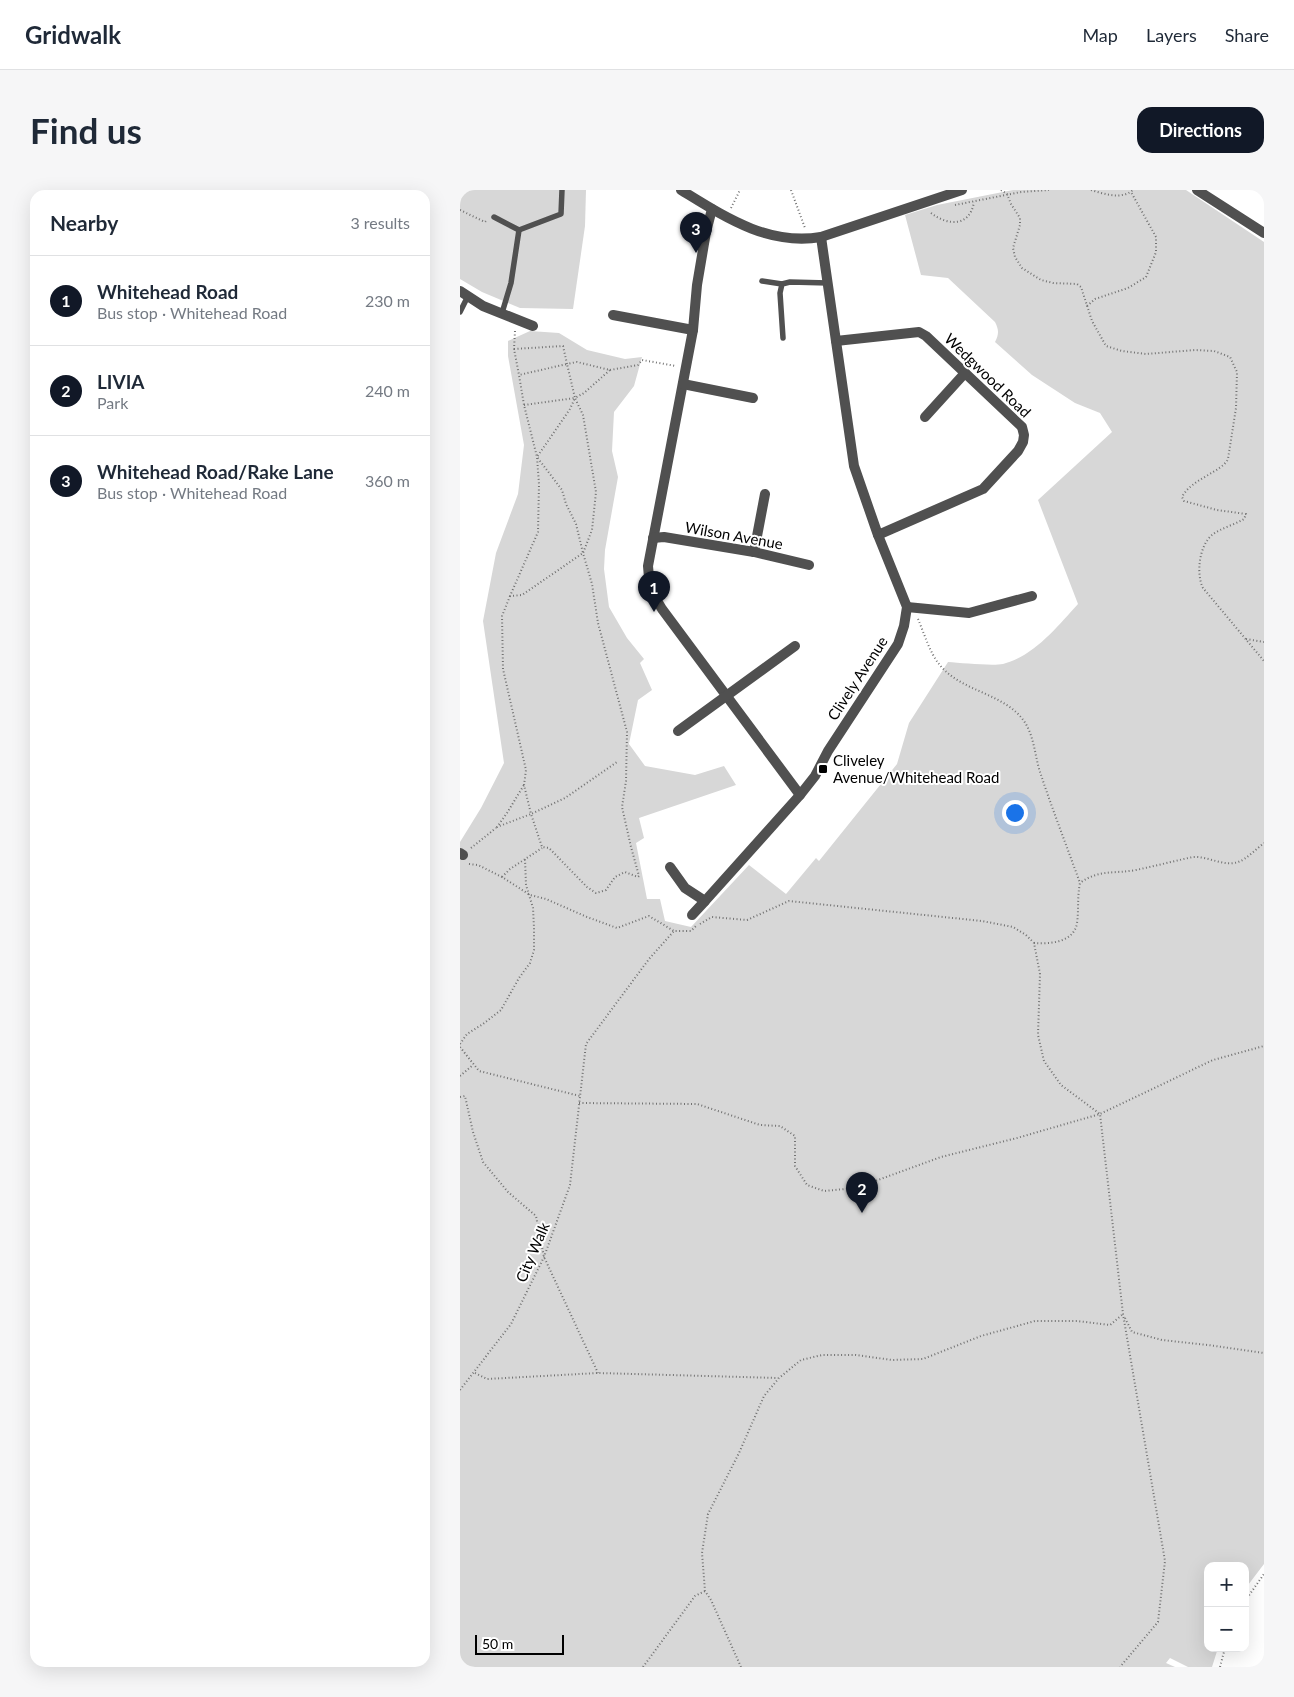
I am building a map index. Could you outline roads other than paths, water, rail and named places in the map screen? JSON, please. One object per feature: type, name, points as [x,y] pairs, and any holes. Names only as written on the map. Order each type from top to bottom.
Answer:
[{"type":"street","points":[[681,190],[727,217],[760,232],[779,238],[809,239],[821,237],[962,190]]},
{"type":"street","points":[[1197,190],[1264,232]]},
{"type":"street","points":[[712,209],[697,285],[693,330],[648,566],[650,589],[662,609],[800,795]]},
{"type":"street","points":[[821,237],[854,466],[878,534],[910,608],[969,613],[1032,596]]},
{"type":"street","points":[[464,294],[483,306],[533,326]]},
{"type":"street","points":[[613,315],[693,330]]},
{"type":"street","name":"Wedgwood Road","points":[[836,341],[919,332],[926,336],[1022,426],[1024,435],[1023,442],[1018,451],[983,489],[878,534]]},
{"type":"street","points":[[925,417],[965,373]]},
{"type":"street","points":[[682,384],[753,398]]},
{"type":"street","points":[[754,552],[766,494]]},
{"type":"street","name":"Wilson Avenue","points":[[653,538],[664,537],[754,552],[809,565]]},
{"type":"street","name":"Clively Avenue","points":[[695,920],[705,901],[800,795],[814,776],[828,751],[898,644],[910,608]]},
{"type":"street","points":[[678,731],[795,646]]},
{"type":"street","points":[[670,867],[685,888],[705,901]]},
{"type":"lane","points":[[494,217],[519,230],[561,214],[562,190]]},
{"type":"lane","points":[[502,313],[511,283],[519,230]]},
{"type":"lane","points":[[762,281],[782,284],[790,282],[828,283]]},
{"type":"lane","points":[[782,284],[780,292],[783,338]]},
{"type":"lane","points":[[460,312],[464,294]]},
{"type":"place","name":"Whitehead Road/Rake Lane","points":[[696,253]]},
{"type":"place","name":"Whitehead Road","points":[[654,612]]},
{"type":"place","name":"Cliveley Avenue/Whitehead Road","points":[[823,769]]},
{"type":"place","name":"LIVIA","points":[[862,1213]]}]
